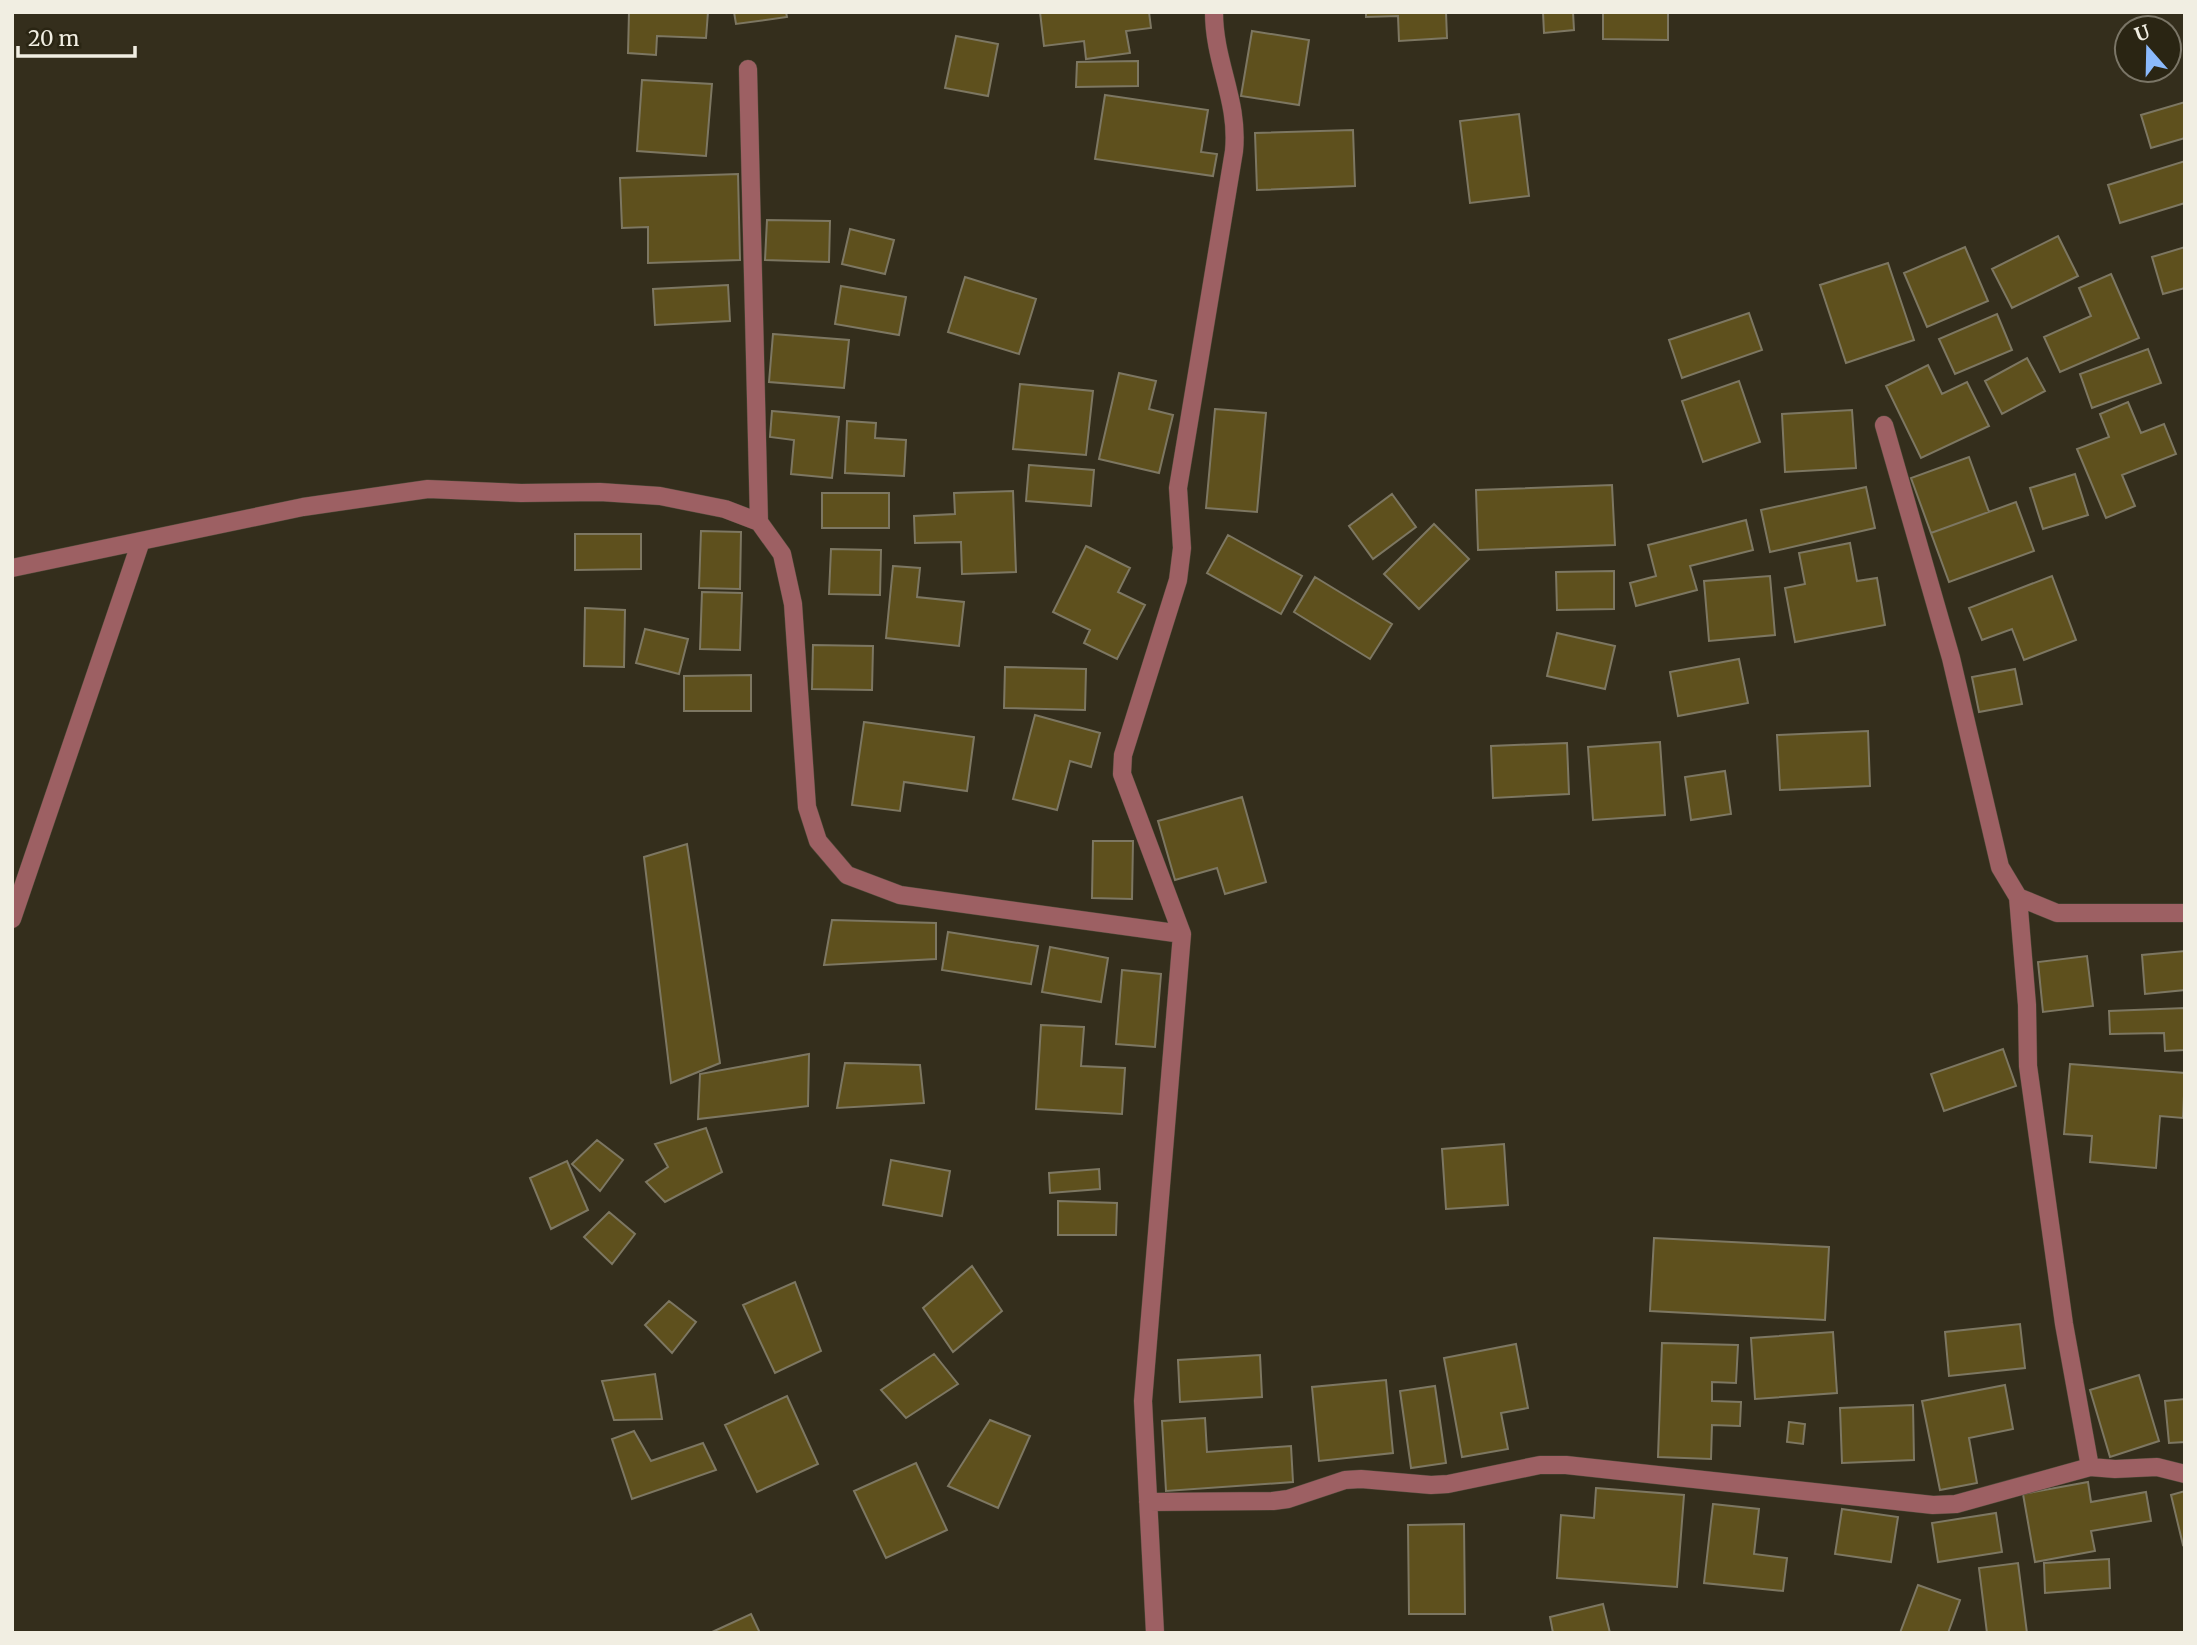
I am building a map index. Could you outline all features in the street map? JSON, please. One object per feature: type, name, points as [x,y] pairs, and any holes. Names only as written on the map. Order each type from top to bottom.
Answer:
[{"type":"street","points":[[1155,1633],[1143,1401],[1182,934],[1122,774],[1123,755],[1180,572],[1182,548],[1178,488],[1234,151],[1233,105],[1218,54],[1213,12]]},
{"type":"street","points":[[748,69],[759,522]]},
{"type":"street","points":[[1884,425],[1951,658],[2000,867],[2018,897],[2028,1066],[2064,1324],[2090,1466]]},
{"type":"street","points":[[12,568],[303,508],[428,489],[521,493],[600,492],[660,496],[725,509],[759,522],[782,554],[793,604],[807,807],[818,841],[847,875],[900,895],[1182,934]]},
{"type":"street","points":[[12,919],[141,541]]},
{"type":"street","points":[[2018,897],[2057,913],[2185,913]]},
{"type":"street","points":[[1148,1502],[1273,1501],[1288,1499],[1345,1480],[1439,1485],[1540,1465],[1566,1465],[1933,1505],[1956,1504],[2090,1466],[2115,1469],[2157,1467],[2185,1474]]},
{"type":"building","points":[[629,12],[708,12],[706,38],[657,36],[656,55],[628,53]]},
{"type":"building","points":[[734,12],[786,12],[787,17],[736,24]]},
{"type":"building","points":[[1040,12],[1149,12],[1151,28],[1126,31],[1130,53],[1086,59],[1084,41],[1044,46]]},
{"type":"building","points":[[1366,12],[1446,12],[1447,38],[1399,41],[1398,16],[1366,17]]},
{"type":"building","points":[[1543,12],[1573,12],[1574,30],[1544,33]]},
{"type":"building","points":[[1603,12],[1668,12],[1668,40],[1603,39]]},
{"type":"building","points":[[1252,31],[1309,40],[1299,105],[1241,96]]},
{"type":"building","points":[[956,36],[998,44],[988,96],[945,88]]},
{"type":"building","points":[[1138,61],[1138,86],[1076,87],[1077,62]]},
{"type":"building","points":[[642,80],[712,84],[706,156],[637,151]]},
{"type":"building","points":[[1105,95],[1208,110],[1201,152],[1217,154],[1213,176],[1095,159]]},
{"type":"building","points":[[2185,102],[2185,138],[2151,148],[2141,115]]},
{"type":"building","points":[[1519,114],[1529,196],[1470,203],[1460,121]]},
{"type":"building","points":[[1353,130],[1355,186],[1257,190],[1255,133]]},
{"type":"building","points":[[2185,161],[2185,203],[2120,223],[2108,185]]},
{"type":"building","points":[[738,174],[740,260],[648,263],[648,227],[622,228],[620,178]]},
{"type":"building","points":[[767,220],[830,221],[829,262],[765,260]]},
{"type":"building","points":[[850,229],[894,240],[885,274],[842,264]]},
{"type":"building","points":[[2058,236],[2078,276],[2012,308],[1992,269]]},
{"type":"building","points":[[1965,247],[1988,301],[1927,327],[1904,273]]},
{"type":"building","points":[[2185,247],[2185,288],[2163,294],[2152,257]]},
{"type":"building","points":[[1888,263],[1914,340],[1846,363],[1820,285]]},
{"type":"building","points":[[2111,274],[2139,338],[2060,372],[2044,337],[2091,316],[2079,288]]},
{"type":"building","points":[[965,277],[1036,299],[1019,354],[948,332]]},
{"type":"building","points":[[728,285],[730,321],[655,325],[653,289]]},
{"type":"building","points":[[841,286],[906,297],[899,335],[835,324]]},
{"type":"building","points":[[1749,313],[1762,350],[1682,378],[1669,340]]},
{"type":"building","points":[[1997,314],[2012,350],[1955,374],[1939,339]]},
{"type":"building","points":[[773,334],[849,340],[844,388],[769,382]]},
{"type":"building","points":[[2148,349],[2161,383],[2092,408],[2080,374]]},
{"type":"building","points":[[2027,358],[2045,391],[2002,414],[1985,381]]},
{"type":"building","points":[[1928,365],[1942,394],[1967,382],[1989,426],[1921,458],[1886,386]]},
{"type":"building","points":[[1119,373],[1156,381],[1149,409],[1173,415],[1159,473],[1099,459]]},
{"type":"building","points":[[1739,381],[1760,442],[1703,462],[1682,401]]},
{"type":"building","points":[[1020,384],[1093,391],[1086,455],[1013,449]]},
{"type":"building","points":[[2128,402],[2141,433],[2164,424],[2176,454],[2122,475],[2135,506],[2106,518],[2077,449],[2109,437],[2100,414]]},
{"type":"building","points":[[1215,409],[1266,413],[1257,512],[1206,508]]},
{"type":"building","points":[[1852,410],[1856,468],[1785,472],[1782,414]]},
{"type":"building","points":[[772,411],[839,417],[832,478],[791,474],[794,440],[770,437]]},
{"type":"building","points":[[847,421],[876,423],[875,438],[906,440],[904,476],[845,473]]},
{"type":"building","points":[[1969,457],[1989,512],[1931,533],[1911,478]]},
{"type":"building","points":[[1029,465],[1094,470],[1091,506],[1026,501]]},
{"type":"building","points":[[2075,474],[2088,515],[2043,529],[2030,488]]},
{"type":"building","points":[[1612,485],[1615,545],[1478,550],[1476,490]]},
{"type":"building","points":[[1866,487],[1875,528],[1770,552],[1761,510]]},
{"type":"building","points":[[1013,491],[1016,572],[962,574],[961,542],[915,543],[914,516],[955,514],[954,493]]},
{"type":"building","points":[[822,493],[889,493],[889,528],[822,528]]},
{"type":"building","points":[[1392,494],[1416,527],[1373,559],[1349,526]]},
{"type":"building","points":[[2016,502],[2034,551],[1949,582],[1931,533]]},
{"type":"building","points":[[1746,520],[1753,550],[1690,566],[1697,590],[1636,606],[1630,583],[1656,576],[1648,545]]},
{"type":"building","points":[[1434,524],[1469,559],[1419,609],[1384,574]]},
{"type":"building","points":[[701,531],[741,532],[740,589],[699,588]]},
{"type":"building","points":[[575,534],[641,534],[641,569],[575,570]]},
{"type":"building","points":[[1228,535],[1302,576],[1281,614],[1207,573]]},
{"type":"building","points":[[1850,543],[1857,581],[1877,578],[1885,625],[1795,642],[1785,588],[1805,584],[1799,553]]},
{"type":"building","points":[[1086,546],[1130,568],[1118,592],[1145,605],[1117,659],[1084,643],[1090,630],[1053,612]]},
{"type":"building","points":[[831,549],[881,550],[880,595],[829,594]]},
{"type":"building","points":[[893,566],[920,568],[917,597],[964,602],[959,646],[886,638]]},
{"type":"building","points":[[1614,571],[1614,609],[1557,610],[1556,572]]},
{"type":"building","points":[[1770,576],[1775,635],[1709,641],[1704,581]]},
{"type":"building","points":[[2052,576],[2076,640],[2024,660],[2012,629],[1982,640],[1969,608]]},
{"type":"building","points":[[1315,577],[1392,624],[1370,659],[1294,612]]},
{"type":"building","points":[[702,592],[742,593],[740,650],[700,649]]},
{"type":"building","points":[[585,608],[625,610],[624,667],[584,666]]},
{"type":"building","points":[[645,629],[688,639],[679,674],[636,663]]},
{"type":"building","points":[[1557,633],[1615,646],[1605,689],[1547,676]]},
{"type":"building","points":[[813,645],[873,646],[872,690],[812,689]]},
{"type":"building","points":[[1739,659],[1748,703],[1678,716],[1670,672]]},
{"type":"building","points":[[1005,667],[1086,669],[1085,710],[1004,708]]},
{"type":"building","points":[[2015,669],[2022,704],[1979,712],[1972,677]]},
{"type":"building","points":[[751,675],[751,711],[684,711],[684,676]]},
{"type":"building","points":[[1035,715],[1100,733],[1091,767],[1070,761],[1057,810],[1013,799]]},
{"type":"building","points":[[864,722],[974,737],[967,791],[904,782],[900,811],[852,805]]},
{"type":"building","points":[[1868,731],[1870,786],[1780,790],[1777,735]]},
{"type":"building","points":[[1660,742],[1665,815],[1593,820],[1588,747]]},
{"type":"building","points":[[1567,743],[1569,794],[1493,798],[1491,746]]},
{"type":"building","points":[[1725,771],[1731,814],[1691,820],[1685,777]]},
{"type":"building","points":[[1242,797],[1266,882],[1225,894],[1217,868],[1175,880],[1158,821]]},
{"type":"building","points":[[1093,841],[1133,841],[1132,899],[1092,898]]},
{"type":"building","points":[[687,844],[720,1063],[671,1083],[644,857]]},
{"type":"building","points":[[832,920],[936,923],[936,959],[824,965]]},
{"type":"building","points":[[948,932],[1038,946],[1031,984],[942,970]]},
{"type":"building","points":[[1050,947],[1108,958],[1101,1002],[1042,992]]},
{"type":"building","points":[[2185,951],[2185,990],[2145,994],[2142,955]]},
{"type":"building","points":[[2087,956],[2093,1006],[2043,1012],[2038,962]]},
{"type":"building","points":[[1122,970],[1161,974],[1155,1047],[1116,1044]]},
{"type":"building","points":[[2185,1008],[2185,1050],[2165,1051],[2164,1033],[2110,1034],[2109,1011]]},
{"type":"building","points":[[1041,1025],[1084,1027],[1081,1066],[1125,1068],[1122,1114],[1036,1109]]},
{"type":"building","points":[[2003,1049],[2016,1086],[1944,1111],[1931,1074]]},
{"type":"building","points":[[809,1054],[808,1106],[698,1119],[700,1074]]},
{"type":"building","points":[[845,1063],[920,1065],[924,1103],[837,1108]]},
{"type":"building","points":[[2070,1064],[2185,1073],[2183,1118],[2160,1116],[2156,1168],[2090,1162],[2092,1136],[2064,1134]]},
{"type":"building","points":[[706,1128],[722,1172],[665,1202],[646,1182],[668,1167],[655,1144]]},
{"type":"building","points":[[597,1140],[623,1160],[600,1191],[572,1164]]},
{"type":"building","points":[[1504,1144],[1508,1205],[1446,1209],[1442,1149]]},
{"type":"building","points":[[891,1160],[950,1171],[942,1216],[883,1205]]},
{"type":"building","points":[[567,1161],[588,1210],[551,1229],[530,1178]]},
{"type":"building","points":[[1099,1169],[1100,1189],[1050,1193],[1049,1173]]},
{"type":"building","points":[[1058,1201],[1117,1203],[1116,1235],[1058,1235]]},
{"type":"building","points":[[609,1212],[635,1234],[612,1264],[584,1237]]},
{"type":"building","points":[[1654,1238],[1829,1247],[1825,1320],[1650,1311]]},
{"type":"building","points":[[972,1266],[1002,1311],[953,1352],[923,1308]]},
{"type":"building","points":[[795,1282],[821,1351],[775,1373],[743,1305]]},
{"type":"building","points":[[669,1301],[696,1322],[672,1353],[645,1325]]},
{"type":"building","points":[[2020,1324],[2025,1368],[1949,1376],[1945,1332]]},
{"type":"building","points":[[1833,1332],[1837,1393],[1755,1399],[1751,1338]]},
{"type":"building","points":[[1662,1343],[1738,1345],[1736,1383],[1712,1382],[1712,1401],[1741,1402],[1740,1426],[1712,1425],[1711,1459],[1658,1457]]},
{"type":"building","points":[[1516,1344],[1528,1408],[1501,1413],[1508,1449],[1462,1457],[1444,1358]]},
{"type":"building","points":[[934,1354],[958,1384],[906,1418],[881,1390]]},
{"type":"building","points":[[1260,1355],[1262,1397],[1180,1402],[1178,1360]]},
{"type":"building","points":[[655,1374],[662,1419],[614,1420],[602,1381]]},
{"type":"building","points":[[2139,1375],[2159,1441],[2110,1457],[2090,1390]]},
{"type":"building","points":[[1386,1380],[1393,1453],[1319,1461],[1312,1387]]},
{"type":"building","points":[[2005,1385],[2013,1429],[1969,1438],[1977,1483],[1940,1490],[1922,1401]]},
{"type":"building","points":[[1435,1386],[1446,1463],[1411,1468],[1400,1391]]},
{"type":"building","points":[[787,1396],[818,1464],[757,1492],[725,1425]]},
{"type":"building","points":[[2185,1399],[2185,1442],[2169,1443],[2165,1401]]},
{"type":"building","points":[[1913,1405],[1914,1460],[1842,1463],[1840,1408]]},
{"type":"building","points":[[1205,1418],[1207,1452],[1291,1446],[1293,1482],[1166,1491],[1162,1421]]},
{"type":"building","points":[[990,1420],[1030,1436],[998,1508],[948,1486]]},
{"type":"building","points":[[1789,1422],[1805,1424],[1803,1444],[1787,1442]]},
{"type":"building","points":[[634,1431],[651,1461],[703,1443],[716,1470],[632,1499],[612,1439]]},
{"type":"building","points":[[916,1463],[947,1530],[886,1558],[854,1491]]},
{"type":"building","points":[[2088,1482],[2091,1502],[2146,1492],[2151,1521],[2091,1531],[2095,1551],[2035,1562],[2023,1494]]},
{"type":"building","points":[[1596,1488],[1684,1495],[1677,1587],[1557,1578],[1561,1515],[1594,1518]]},
{"type":"building","points":[[2185,1491],[2185,1544],[2183,1545],[2171,1495]]},
{"type":"building","points":[[1713,1504],[1759,1509],[1754,1554],[1787,1558],[1783,1591],[1704,1583]]},
{"type":"building","points":[[1842,1509],[1898,1517],[1891,1562],[1835,1554]]},
{"type":"building","points":[[1996,1513],[2002,1552],[1938,1562],[1932,1523]]},
{"type":"building","points":[[1464,1524],[1465,1614],[1409,1614],[1408,1525]]},
{"type":"building","points":[[2109,1559],[2110,1588],[2045,1593],[2044,1563]]},
{"type":"building","points":[[2018,1563],[2027,1633],[1987,1633],[1979,1568]]},
{"type":"building","points":[[1918,1585],[1960,1600],[1948,1633],[1900,1633]]},
{"type":"building","points":[[1603,1604],[1610,1633],[1553,1633],[1550,1617]]},
{"type":"building","points":[[751,1614],[760,1633],[710,1633]]}]
